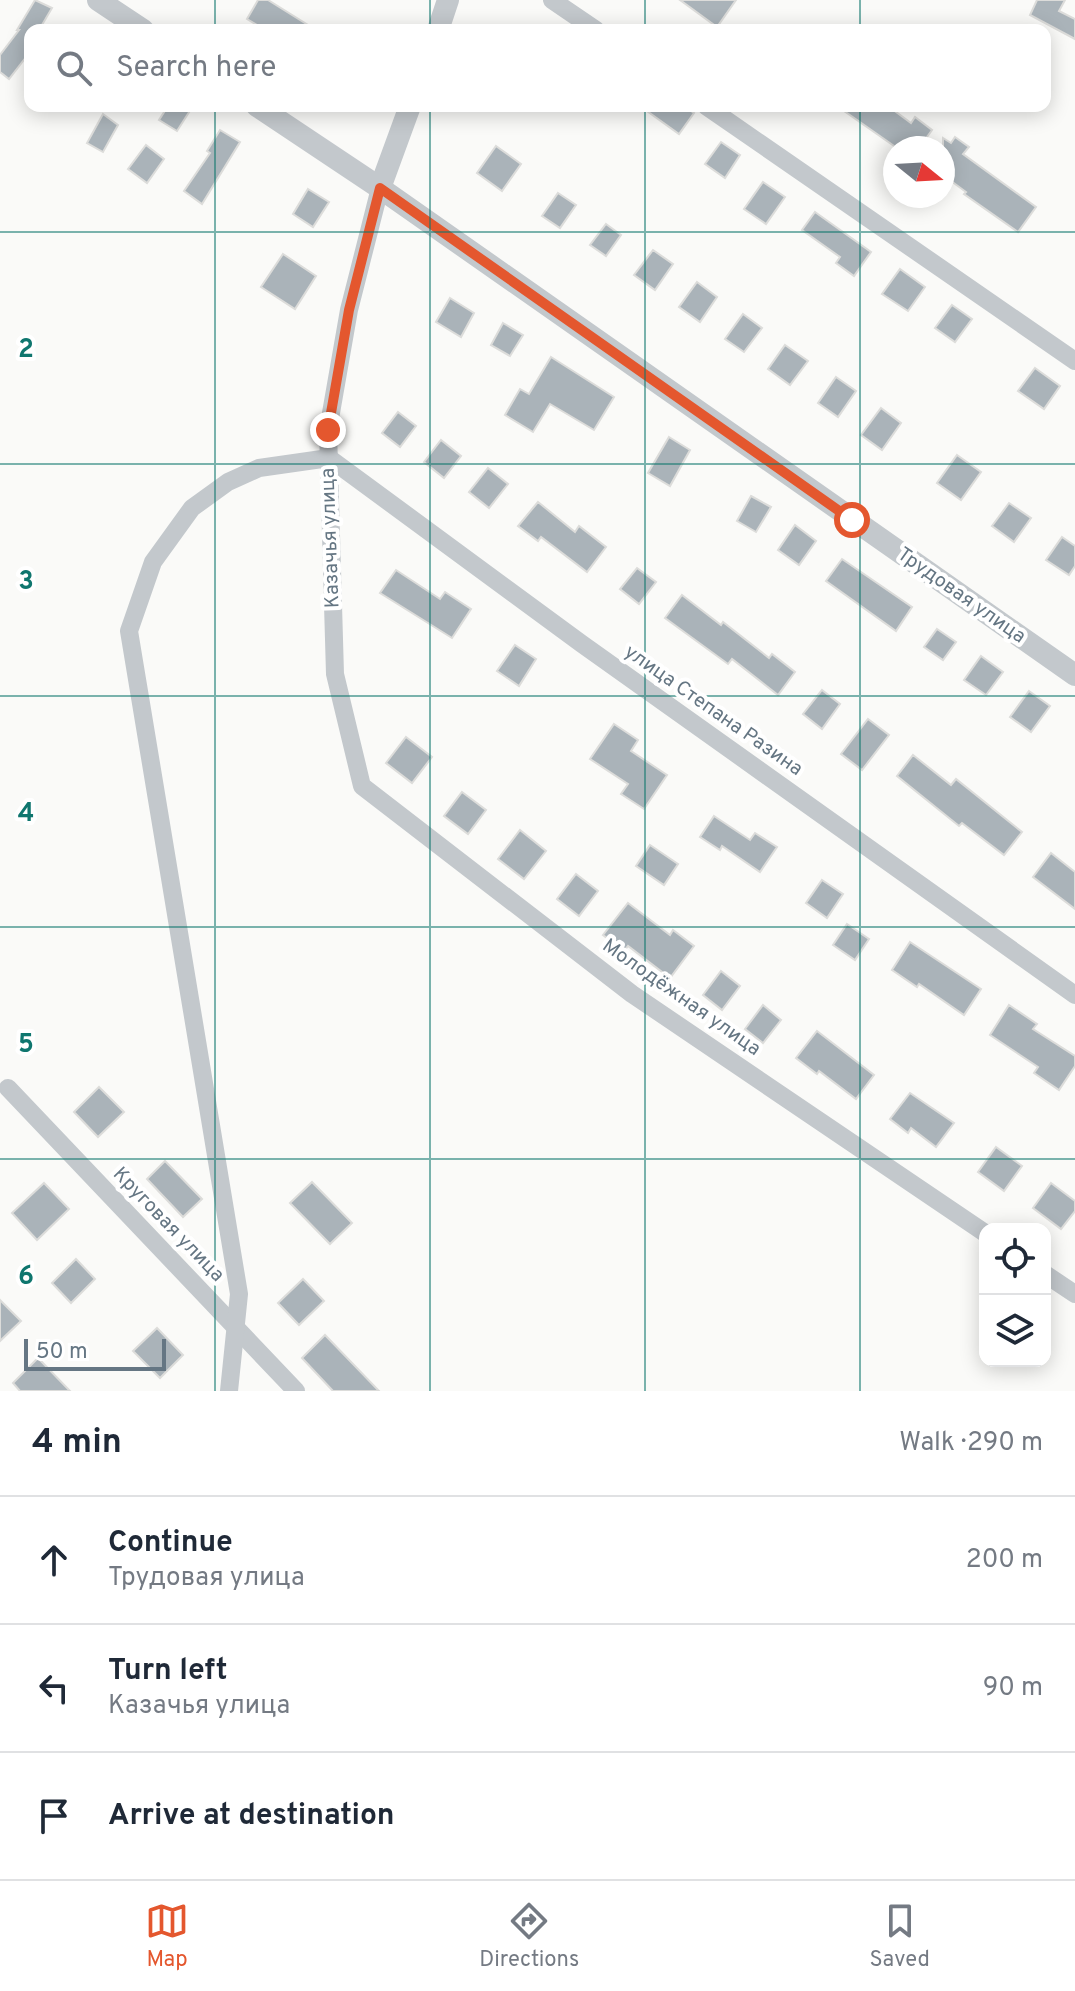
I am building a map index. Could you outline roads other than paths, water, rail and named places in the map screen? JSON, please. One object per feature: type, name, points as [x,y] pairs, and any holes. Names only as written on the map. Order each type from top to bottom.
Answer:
[{"type":"street","points":[[98,0],[134,24]]},
{"type":"street","points":[[440,24],[448,0]]},
{"type":"street","points":[[552,0],[587,24]]},
{"type":"street","name":"Трудовая улица","points":[[266,112],[380,188],[1075,675]]},
{"type":"street","name":"Казачья улица","points":[[362,786],[335,674],[328,430],[349,310],[380,188],[408,112]]},
{"type":"street","points":[[715,112],[1075,361]]},
{"type":"street","points":[[229,1391],[239,1294],[129,631],[153,562],[192,508],[228,482],[259,468],[329,458]]},
{"type":"street","name":"улица Степана Разина","points":[[329,458],[582,644],[1073,989]]},
{"type":"street","name":"Молодёжная улица","points":[[362,786],[632,994],[979,1229]]},
{"type":"street","name":"Круговая улица","points":[[8,1088],[296,1391]]},
{"type":"street","points":[[1051,1278],[1075,1294]]}]
